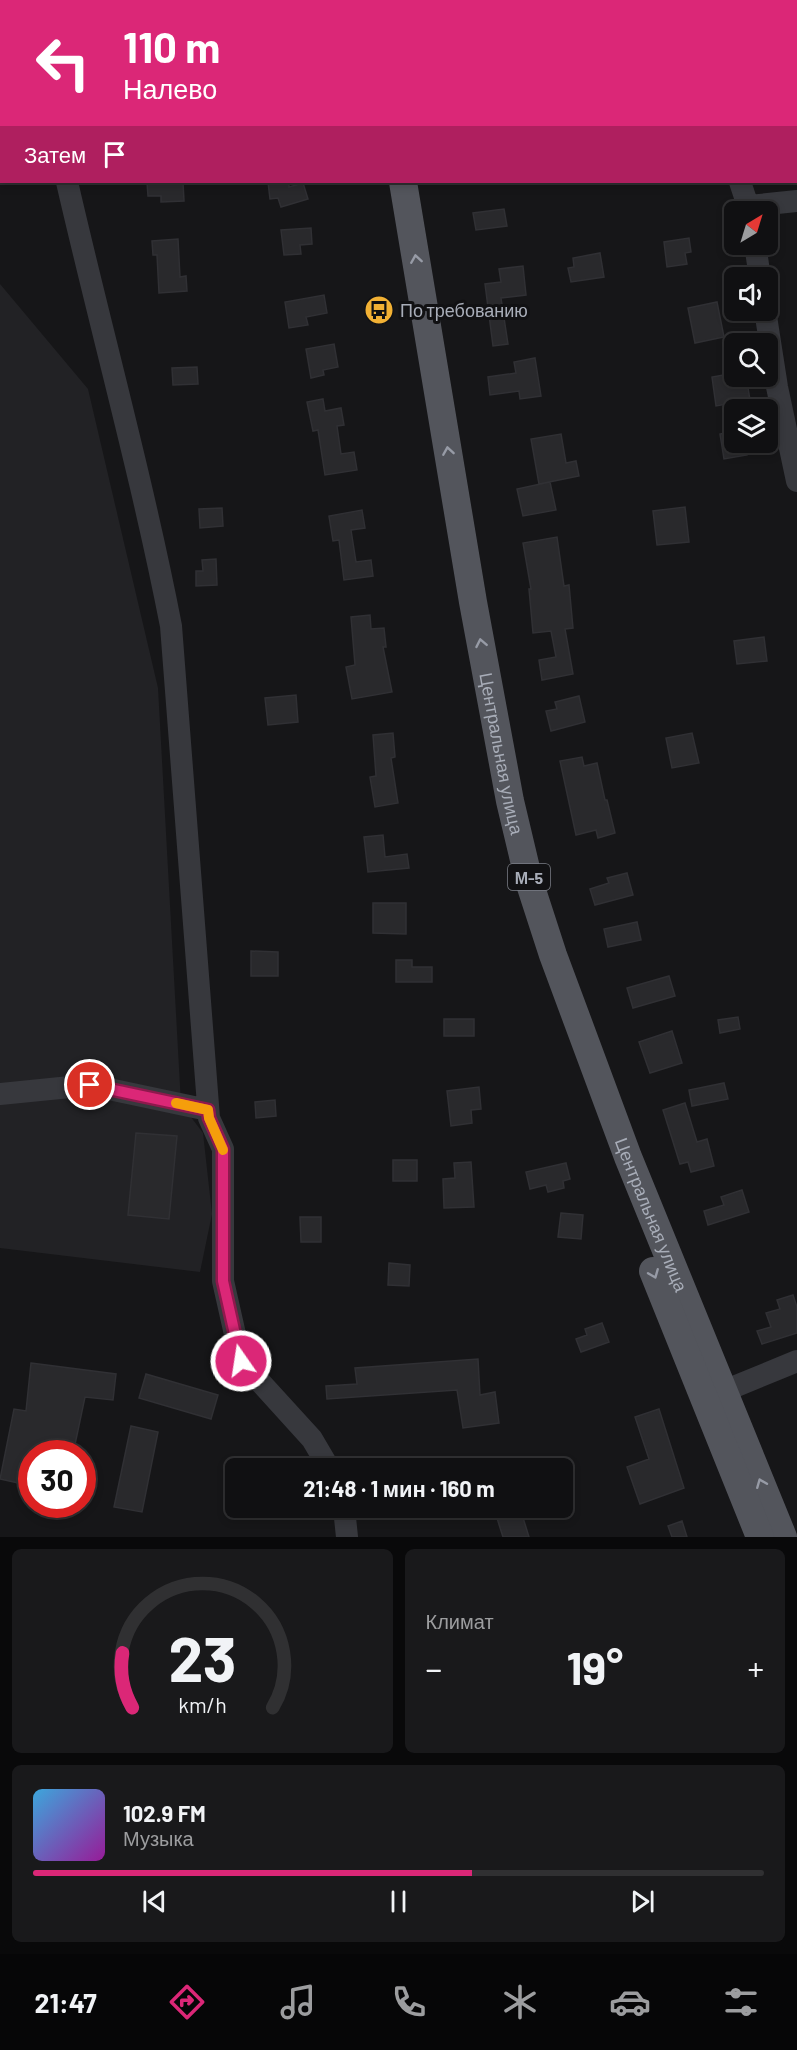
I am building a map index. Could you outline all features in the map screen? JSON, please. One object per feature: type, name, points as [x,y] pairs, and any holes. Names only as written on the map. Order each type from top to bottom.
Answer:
[{"type":"main road","name":"Центральная улица","points":[[383,183],[490,805],[512,890],[611,1166],[760,1537]]},
{"type":"main road","name":"Центральная улица","points":[[403,183],[473,602],[510,801],[530,881],[553,955],[624,1147],[783,1537]]},
{"type":"street","points":[[67,183],[156,546],[171,626],[208,1110],[209,1118],[223,1149],[223,1281],[241,1361],[312,1439],[323,1458]]},
{"type":"street","points":[[740,183],[746,201]]},
{"type":"street","points":[[778,204],[797,201]]},
{"type":"street","points":[[767,321],[777,387],[797,481]]},
{"type":"street","points":[[0,1094],[90,1085],[208,1110]]},
{"type":"street","points":[[723,1391],[797,1361]]},
{"type":"street","points":[[345,1518],[346,1537]]},
{"type":"shaded area","points":[[0,284],[88,389],[158,688],[181,1104],[203,1133],[212,1214],[200,1272],[0,1248]]},
{"type":"building","points":[[147,183],[183,183],[184,201],[161,202],[161,196],[148,196]]},
{"type":"building","points":[[268,183],[289,183],[289,187],[303,183],[308,199],[281,207],[278,198],[270,199]]},
{"type":"building","points":[[504,209],[507,226],[476,230],[473,213]]},
{"type":"building","points":[[311,228],[312,244],[300,245],[301,254],[284,255],[281,230]]},
{"type":"building","points":[[689,238],[691,252],[685,253],[687,264],[667,267],[664,242]]},
{"type":"building","points":[[178,239],[180,277],[186,276],[187,291],[159,293],[157,255],[153,255],[152,241]]},
{"type":"building","points":[[600,253],[604,277],[571,282],[568,268],[574,267],[573,258]]},
{"type":"building","points":[[523,266],[526,295],[501,298],[508,344],[493,346],[485,284],[501,282],[499,269]]},
{"type":"building","points":[[324,295],[327,313],[306,317],[308,325],[289,328],[285,302]]},
{"type":"building","points":[[717,302],[724,337],[695,343],[688,308]]},
{"type":"building","points":[[334,344],[338,367],[323,370],[324,375],[311,378],[306,349]]},
{"type":"building","points":[[535,358],[541,396],[520,399],[519,391],[490,395],[488,377],[516,373],[514,362]]},
{"type":"building","points":[[197,367],[198,384],[173,385],[172,368]]},
{"type":"building","points":[[724,375],[724,387],[748,387],[750,399],[724,399],[724,405],[716,406],[712,377]]},
{"type":"building","points":[[323,399],[325,411],[341,408],[344,425],[337,426],[341,454],[354,452],[357,470],[325,475],[318,430],[313,431],[307,402]]},
{"type":"building","points":[[724,433],[724,453],[747,453],[747,455],[724,459],[720,434]]},
{"type":"building","points":[[561,434],[566,463],[576,461],[579,476],[539,484],[531,439]]},
{"type":"building","points":[[550,482],[556,510],[523,516],[517,489]]},
{"type":"building","points":[[685,507],[689,542],[657,545],[653,511]]},
{"type":"building","points":[[222,508],[223,526],[200,528],[199,509]]},
{"type":"building","points":[[362,510],[365,528],[351,530],[356,562],[371,560],[373,576],[344,580],[339,540],[333,541],[329,516]]},
{"type":"building","points":[[557,537],[564,586],[569,585],[573,628],[565,629],[573,674],[542,680],[539,660],[556,657],[551,631],[533,633],[529,589],[531,589],[523,543]]},
{"type":"building","points":[[216,559],[217,585],[196,586],[196,571],[203,571],[202,560]]},
{"type":"building","points":[[370,615],[371,629],[384,628],[386,647],[383,647],[392,692],[352,699],[346,667],[355,665],[351,617]]},
{"type":"building","points":[[764,637],[767,661],[737,664],[734,641]]},
{"type":"building","points":[[296,695],[298,722],[268,725],[265,698]]},
{"type":"building","points":[[579,696],[585,722],[551,731],[546,711],[557,709],[555,702]]},
{"type":"building","points":[[393,733],[395,757],[391,758],[398,803],[375,807],[370,777],[376,776],[373,735]]},
{"type":"building","points":[[692,733],[699,763],[672,768],[666,738]]},
{"type":"building","points":[[582,757],[584,766],[597,763],[615,833],[598,838],[596,830],[576,835],[560,761]]},
{"type":"building","points":[[383,835],[385,857],[407,854],[409,868],[368,872],[364,837]]},
{"type":"building","points":[[627,873],[633,895],[595,905],[590,889],[609,883],[607,878]]},
{"type":"building","points":[[373,903],[406,903],[406,934],[373,933]]},
{"type":"building","points":[[637,922],[641,940],[608,947],[604,929]]},
{"type":"building","points":[[251,951],[278,952],[278,976],[251,976]]},
{"type":"building","points":[[396,960],[412,960],[412,967],[432,967],[432,982],[396,982]]},
{"type":"building","points":[[669,976],[675,996],[633,1008],[627,988]]},
{"type":"building","points":[[738,1017],[740,1029],[720,1033],[718,1020]]},
{"type":"building","points":[[444,1019],[474,1019],[474,1036],[444,1036]]},
{"type":"building","points":[[672,1031],[682,1063],[650,1073],[639,1042]]},
{"type":"building","points":[[724,1083],[728,1099],[692,1106],[689,1090]]},
{"type":"building","points":[[479,1087],[481,1109],[471,1110],[472,1123],[451,1126],[447,1091]]},
{"type":"building","points":[[275,1100],[276,1116],[256,1118],[255,1102]]},
{"type":"building","points":[[685,1103],[697,1142],[707,1139],[714,1166],[691,1172],[688,1162],[680,1164],[663,1110]]},
{"type":"building","points":[[136,1133],[177,1136],[169,1219],[128,1215]]},
{"type":"building","points":[[393,1160],[417,1160],[417,1181],[393,1181]]},
{"type":"building","points":[[471,1162],[474,1207],[444,1208],[443,1179],[455,1178],[454,1163]]},
{"type":"building","points":[[566,1163],[570,1179],[563,1181],[564,1188],[548,1192],[546,1185],[530,1189],[526,1172]]},
{"type":"building","points":[[742,1190],[749,1212],[708,1225],[704,1211],[724,1205],[721,1197]]},
{"type":"building","points":[[561,1213],[583,1215],[581,1239],[558,1237]]},
{"type":"building","points":[[300,1217],[321,1217],[321,1242],[301,1242]]},
{"type":"building","points":[[389,1263],[410,1265],[409,1286],[388,1285]]},
{"type":"building","points":[[793,1295],[797,1307],[797,1333],[762,1344],[757,1331],[771,1327],[766,1313],[780,1309],[777,1300]]},
{"type":"building","points":[[602,1323],[609,1342],[581,1352],[576,1339],[587,1335],[585,1329]]},
{"type":"building","points":[[478,1359],[480,1395],[495,1392],[499,1423],[463,1428],[457,1390],[327,1399],[326,1386],[357,1384],[355,1368]]},
{"type":"building","points":[[31,1363],[116,1374],[113,1400],[85,1397],[76,1440],[18,1440],[18,1483],[0,1479],[14,1409],[26,1411]]},
{"type":"building","points":[[146,1374],[218,1395],[211,1419],[139,1398]]},
{"type":"building","points":[[659,1409],[684,1488],[640,1504],[627,1467],[649,1459],[635,1417]]},
{"type":"building","points":[[131,1426],[158,1432],[142,1512],[114,1507]]},
{"type":"building","points":[[497,1518],[523,1518],[529,1537],[503,1537]]},
{"type":"building","points":[[682,1521],[687,1537],[672,1537],[668,1526]]},
{"type":"slow traffic","points":[[176,1103],[208,1110],[209,1118],[223,1150]]},
{"type":"place","name":"По требованию","points":[[379,310]]},
{"type":"route","points":[[90,1085],[208,1110],[209,1118],[223,1149],[223,1281],[241,1361]]}]
